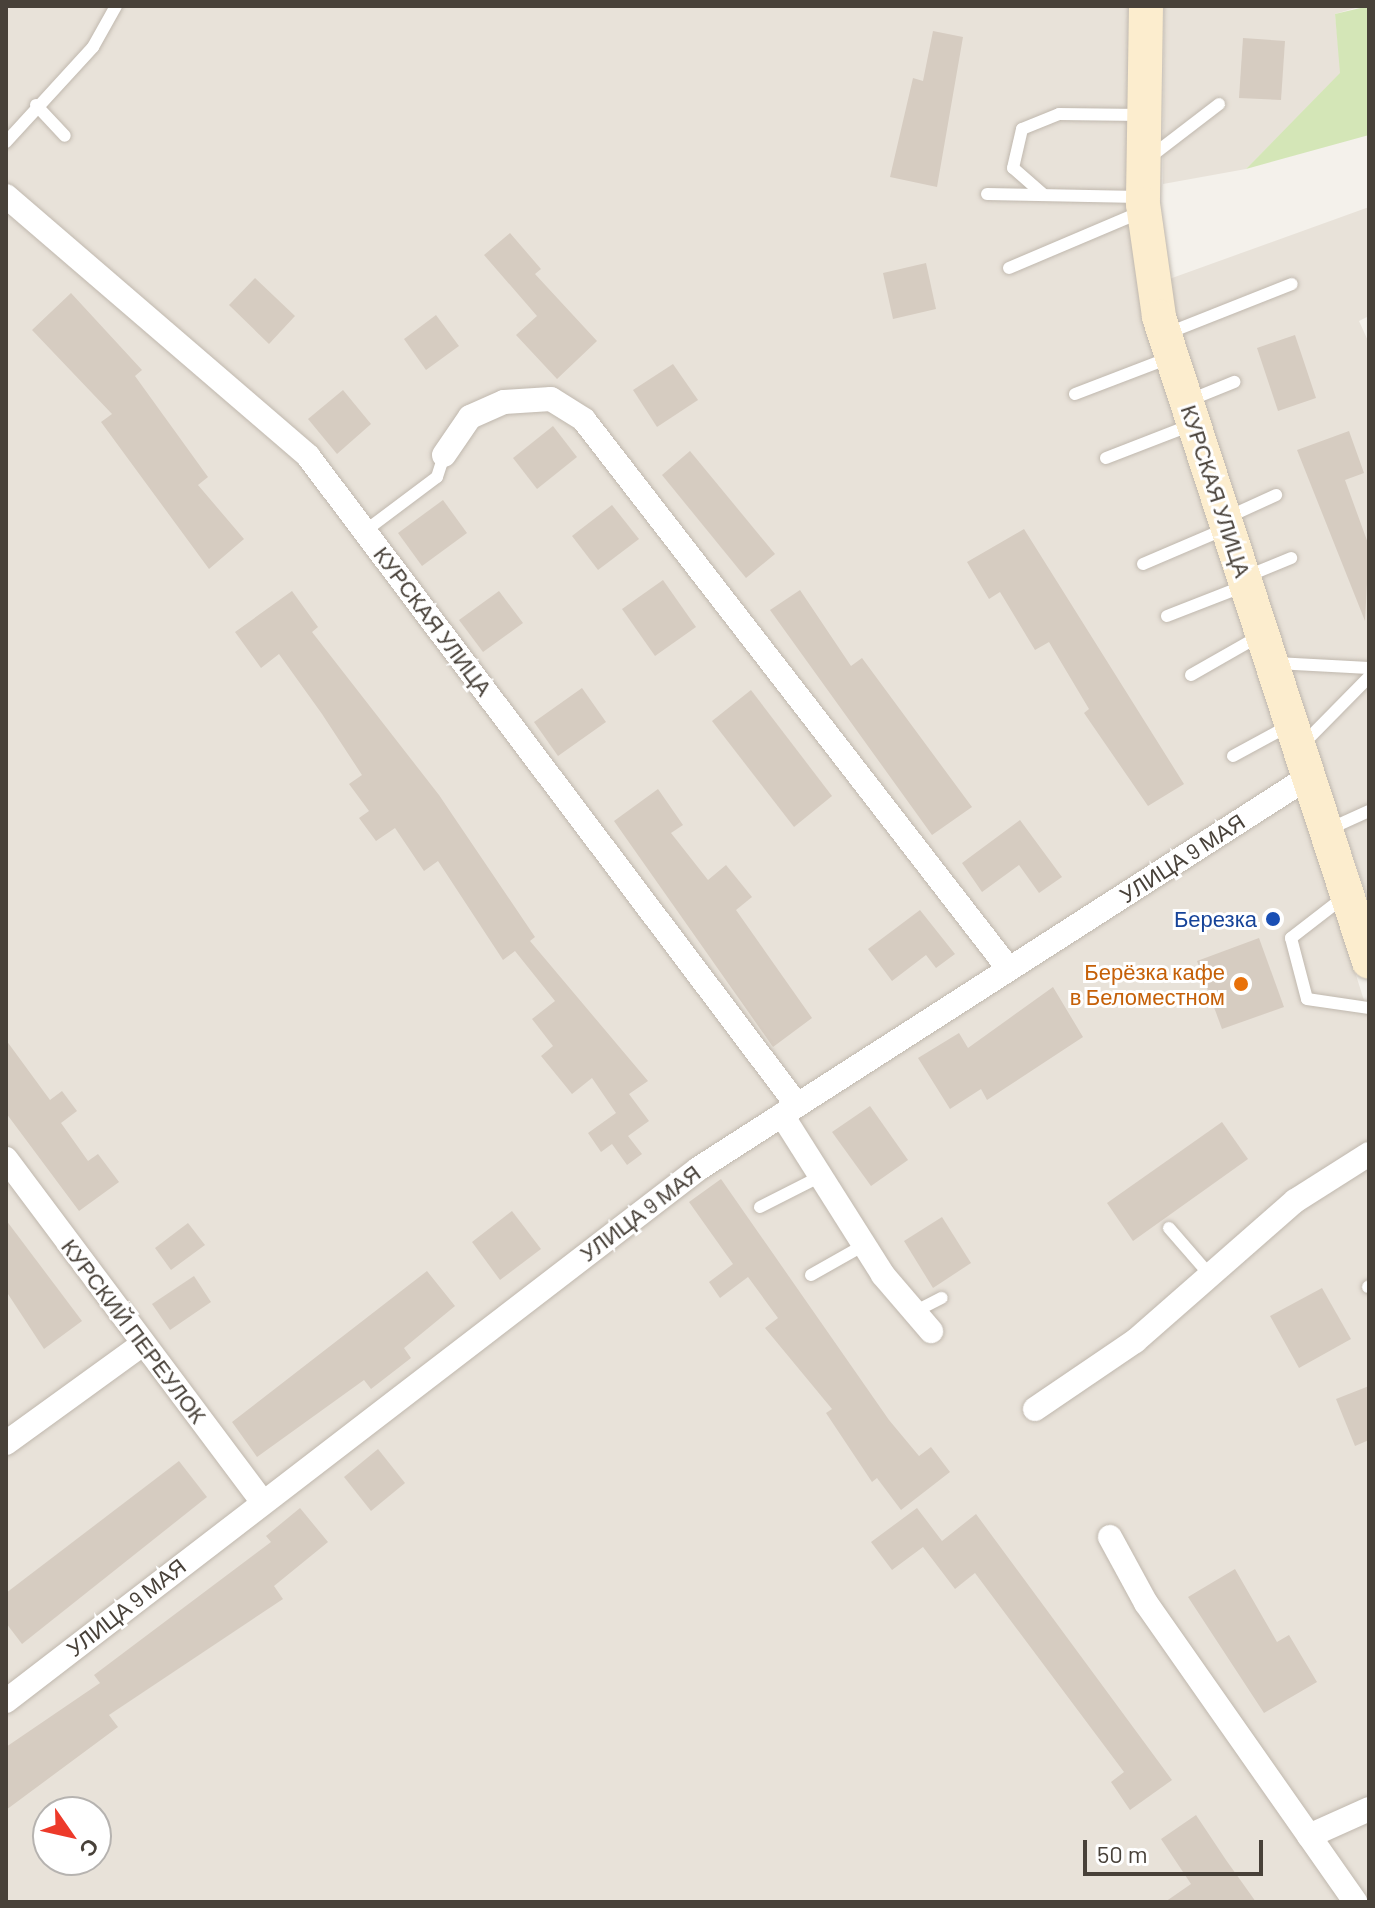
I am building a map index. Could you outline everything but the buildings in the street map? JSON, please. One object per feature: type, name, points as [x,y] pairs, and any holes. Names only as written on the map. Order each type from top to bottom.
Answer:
[{"type":"street","name":"КУРСКАЯ УЛИЦА","points":[[1146,6],[1144,204],[1168,346],[1327,830],[1355,894],[1369,962]]},
{"type":"street","name":"КУРСКАЯ УЛИЦА","points":[[6,196],[308,456],[790,1110],[821,1176],[846,1199],[864,1245],[931,1331]]},
{"type":"street","points":[[444,455],[470,417],[486,407],[540,397],[574,411],[1009,969]]},
{"type":"street","name":"УЛИЦА 9 МАЯ","points":[[6,1701],[262,1501],[698,1169],[1009,969],[1301,749]]},
{"type":"street","points":[[1035,1409],[1135,1341],[1209,1274],[1316,1185],[1369,1154]]},
{"type":"street","name":"КУРСКИЙ ПЕРЕУЛОК","points":[[6,1159],[262,1501]]},
{"type":"street","points":[[6,1443],[143,1344]]},
{"type":"street","points":[[1110,1537],[1146,1603],[1355,1902]]},
{"type":"street","points":[[1309,1836],[1369,1809]]},
{"type":"lane","points":[[6,142],[36,105],[99,40],[116,6]]},
{"type":"lane","points":[[1144,162],[1219,104]]},
{"type":"lane","points":[[36,105],[65,136]]},
{"type":"lane","points":[[1044,195],[1013,168],[1022,129],[1059,114],[1145,115]]},
{"type":"lane","points":[[987,194],[1044,195],[1144,204]]},
{"type":"lane","points":[[1009,268],[1144,204]]},
{"type":"lane","points":[[1075,394],[1292,284]]},
{"type":"lane","points":[[1106,458],[1190,412],[1234,382]]},
{"type":"lane","points":[[365,531],[437,477],[444,455]]},
{"type":"lane","points":[[1143,564],[1276,495]]},
{"type":"lane","points":[[1167,616],[1291,558]]},
{"type":"lane","points":[[1191,675],[1268,648],[1369,668]]},
{"type":"lane","points":[[1233,756],[1301,749],[1369,677]]},
{"type":"lane","points":[[1327,830],[1369,811]]},
{"type":"lane","points":[[1355,894],[1291,938],[1307,999],[1369,1008]]},
{"type":"lane","points":[[760,1207],[821,1176]]},
{"type":"lane","points":[[1169,1228],[1209,1274]]},
{"type":"lane","points":[[811,1275],[864,1245]]},
{"type":"lane","points":[[914,1312],[942,1298]]},
{"type":"shaded area","points":[[6,6],[1133,6],[1150,328],[1369,1016],[1369,1902],[6,1902]]},
{"type":"shaded area","points":[[1164,6],[1362,6],[1335,14],[1341,73],[1246,169],[1163,184]]},
{"type":"shaded area","points":[[1369,207],[1369,316],[1359,321],[1369,343],[1369,902],[1165,316],[1161,282]]},
{"type":"green space","points":[[1369,6],[1369,135],[1246,169],[1340,73],[1335,14]]},
{"type":"place","name":"Березка","points":[[1273,919]]},
{"type":"place","name":"Берёзка кафе в Беломестном","points":[[1241,984]]}]
